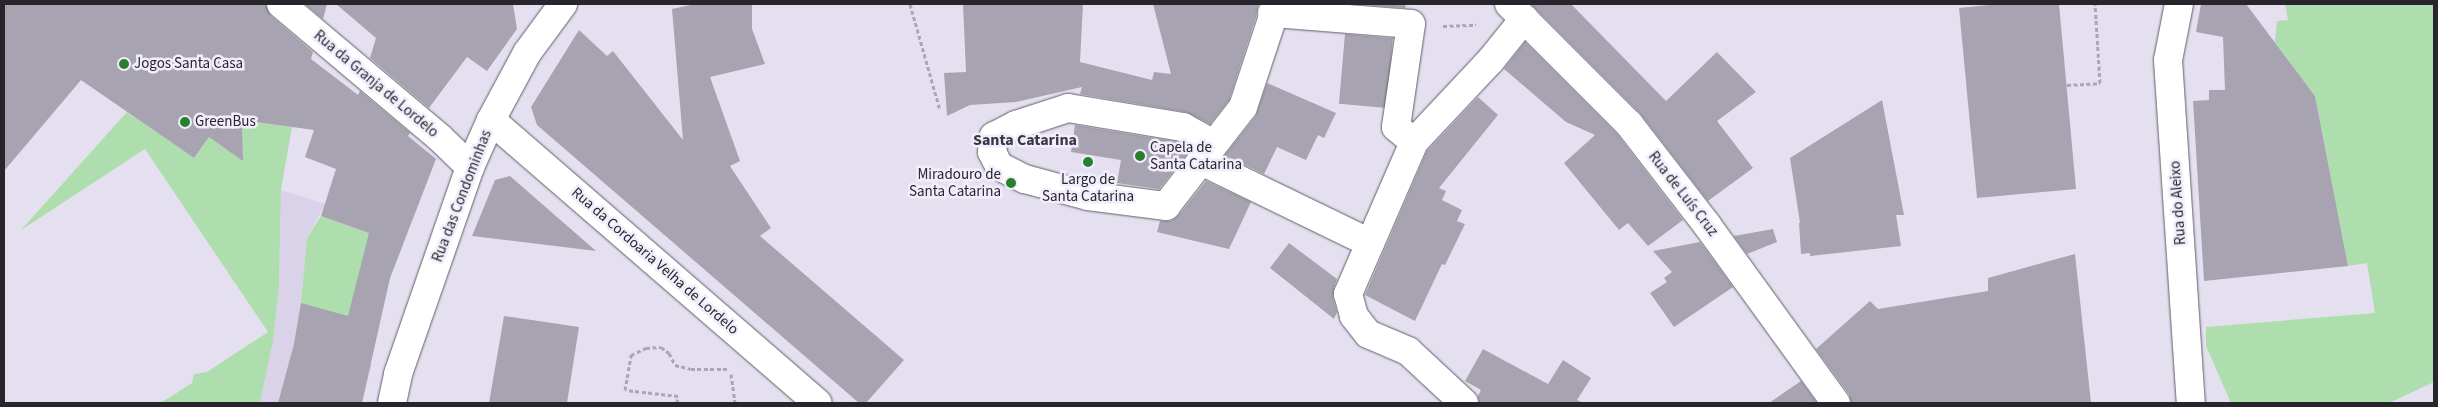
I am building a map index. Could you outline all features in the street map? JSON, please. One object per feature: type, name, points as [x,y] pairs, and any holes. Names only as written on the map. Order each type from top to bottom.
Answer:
[{"type":"street","name":"Rua da Granja de Lordelo","points":[[281,4],[433,132],[470,166]]},
{"type":"street","name":"Rua das Condominhas","points":[[392,403],[398,374],[470,166],[491,120],[527,53],[564,4]]},
{"type":"street","name":"Rua do Aleixo","points":[[2179,4],[2168,60],[2191,403]]},
{"type":"street","points":[[1370,243],[1208,152],[1183,127],[1068,108],[1016,125],[994,136],[992,152],[999,166],[1025,179],[1088,196],[1166,206],[1208,152],[1243,107],[1275,8],[1412,24],[1396,127],[1414,142]]},
{"type":"street","points":[[1464,403],[1408,351],[1368,334],[1354,316],[1348,294],[1414,142],[1491,60],[1517,11]]},
{"type":"street","name":"Rua de Luís Cruz","points":[[1517,11],[1629,124],[1708,224],[1836,403]]},
{"type":"street","name":"Rua da Cordoaria Velha de Lordelo","points":[[491,120],[818,403]]},
{"type":"path","points":[[910,4],[940,110]]},
{"type":"path","points":[[2067,86],[2100,83],[2095,4]]},
{"type":"path","points":[[1442,26],[1467,26]]},
{"type":"path","points":[[677,403],[678,396],[625,390],[631,356],[646,348],[661,347],[669,353],[675,366],[691,369],[731,369],[735,403]]},
{"type":"shaded area","points":[[281,190],[325,204],[307,238],[301,303],[294,344],[372,364],[362,403],[260,403],[273,341],[279,288]]},
{"type":"green space","points":[[2285,4],[2434,4],[2434,382],[2389,403],[2231,403],[2206,346],[2206,327],[2375,313],[2367,263],[2348,266],[2315,96],[2275,42],[2277,21],[2288,20]]},
{"type":"green space","points":[[127,112],[194,158],[209,137],[243,160],[242,120],[292,127],[281,190],[279,288],[273,341],[260,403],[154,403],[164,401],[192,383],[194,374],[207,372],[268,332],[145,149],[21,230]]},
{"type":"green space","points":[[321,216],[403,245],[390,278],[370,364],[294,344],[301,303],[307,238]]},
{"type":"building","points":[[4,4],[266,4],[271,16],[313,52],[311,59],[358,95],[360,91],[410,133],[408,136],[436,159],[390,278],[362,403],[278,403],[294,344],[301,303],[348,316],[369,233],[321,216],[336,169],[305,157],[314,130],[242,120],[243,161],[209,137],[194,158],[81,80],[4,171]]},
{"type":"building","points":[[305,4],[327,4],[323,19]]},
{"type":"building","points":[[336,4],[513,4],[517,29],[487,71],[467,57],[429,108],[370,58],[376,38]]},
{"type":"building","points":[[695,4],[752,4],[752,29],[765,64],[710,77],[740,161],[730,166],[771,228],[760,236],[904,360],[866,403],[859,403],[537,125],[531,107],[579,30],[607,56],[613,51],[683,140],[672,9]]},
{"type":"building","points":[[963,4],[1083,4],[1080,62],[1152,80],[1154,72],[1171,74],[1153,4],[1258,4],[1256,17],[1229,100],[1210,124],[1186,112],[1080,94],[1082,87],[1016,102],[970,105],[947,116],[944,73],[966,72]]},
{"type":"building","points":[[1353,4],[1406,4],[1405,8]]},
{"type":"building","points":[[1531,4],[1571,4],[1666,101],[1717,52],[1756,92],[1717,121],[1753,168],[1708,201],[1640,113]]},
{"type":"building","points":[[1999,4],[2059,4],[2076,189],[1977,198],[1959,8]]},
{"type":"building","points":[[2201,4],[2246,4],[2315,96],[2348,266],[2204,281],[2193,101],[2209,100],[2209,90],[2225,90],[2223,37],[2196,32]]},
{"type":"building","points":[[1345,34],[1393,38],[1387,108],[1339,104]]},
{"type":"building","points":[[1525,42],[1617,134],[1683,220],[1648,246],[1628,223],[1619,230],[1564,163],[1595,135],[1566,122],[1504,69]]},
{"type":"building","points":[[1267,83],[1336,113],[1324,138],[1318,135],[1306,160],[1277,147],[1264,174],[1225,155],[1256,116]]},
{"type":"building","points":[[1478,97],[1498,115],[1439,188],[1446,191],[1442,200],[1462,210],[1457,221],[1465,224],[1445,265],[1442,264],[1415,321],[1365,295],[1427,151]]},
{"type":"building","points":[[1882,100],[1904,215],[1896,215],[1901,246],[1810,256],[1810,253],[1801,254],[1800,223],[1790,158]]},
{"type":"building","name":"Capela de Santa Catarina","points":[[1075,125],[1178,142],[1191,149],[1159,189],[1117,183],[1121,160],[1071,152]]},
{"type":"building","points":[[510,176],[596,251],[472,236],[495,180]]},
{"type":"building","points":[[1206,181],[1251,202],[1229,249],[1157,232],[1160,221],[1171,221],[1178,216]]},
{"type":"building","points":[[1773,229],[1777,242],[1747,254],[1734,236]]},
{"type":"building","points":[[1700,242],[1733,287],[1674,327],[1650,293],[1667,282],[1664,278],[1672,272],[1653,251]]},
{"type":"building","points":[[1289,243],[1337,279],[1333,298],[1337,312],[1334,319],[1270,268]]},
{"type":"building","points":[[2075,254],[2091,403],[1851,403],[1849,394],[1816,349],[1870,301],[1878,309],[1988,291],[1988,278]]},
{"type":"building","points":[[504,316],[579,327],[567,403],[489,403]]},
{"type":"building","points":[[1483,349],[1548,384],[1563,360],[1591,378],[1577,400],[1584,403],[1479,403],[1478,396],[1481,390],[1465,381]]},
{"type":"building","points":[[1801,381],[1817,403],[1769,403]]},
{"type":"place","name":"Jogos Santa Casa","points":[[124,64]]},
{"type":"place","name":"GreenBus","points":[[185,122]]},
{"type":"place","name":"Capela de Santa Catarina","points":[[1140,156]]},
{"type":"place","name":"Largo de Santa Catarina","points":[[1088,162]]},
{"type":"place","name":"Miradouro de Santa Catarina","points":[[1011,183]]},
{"type":"district","name":"Santa Catarina","points":[[1025,140]]}]
